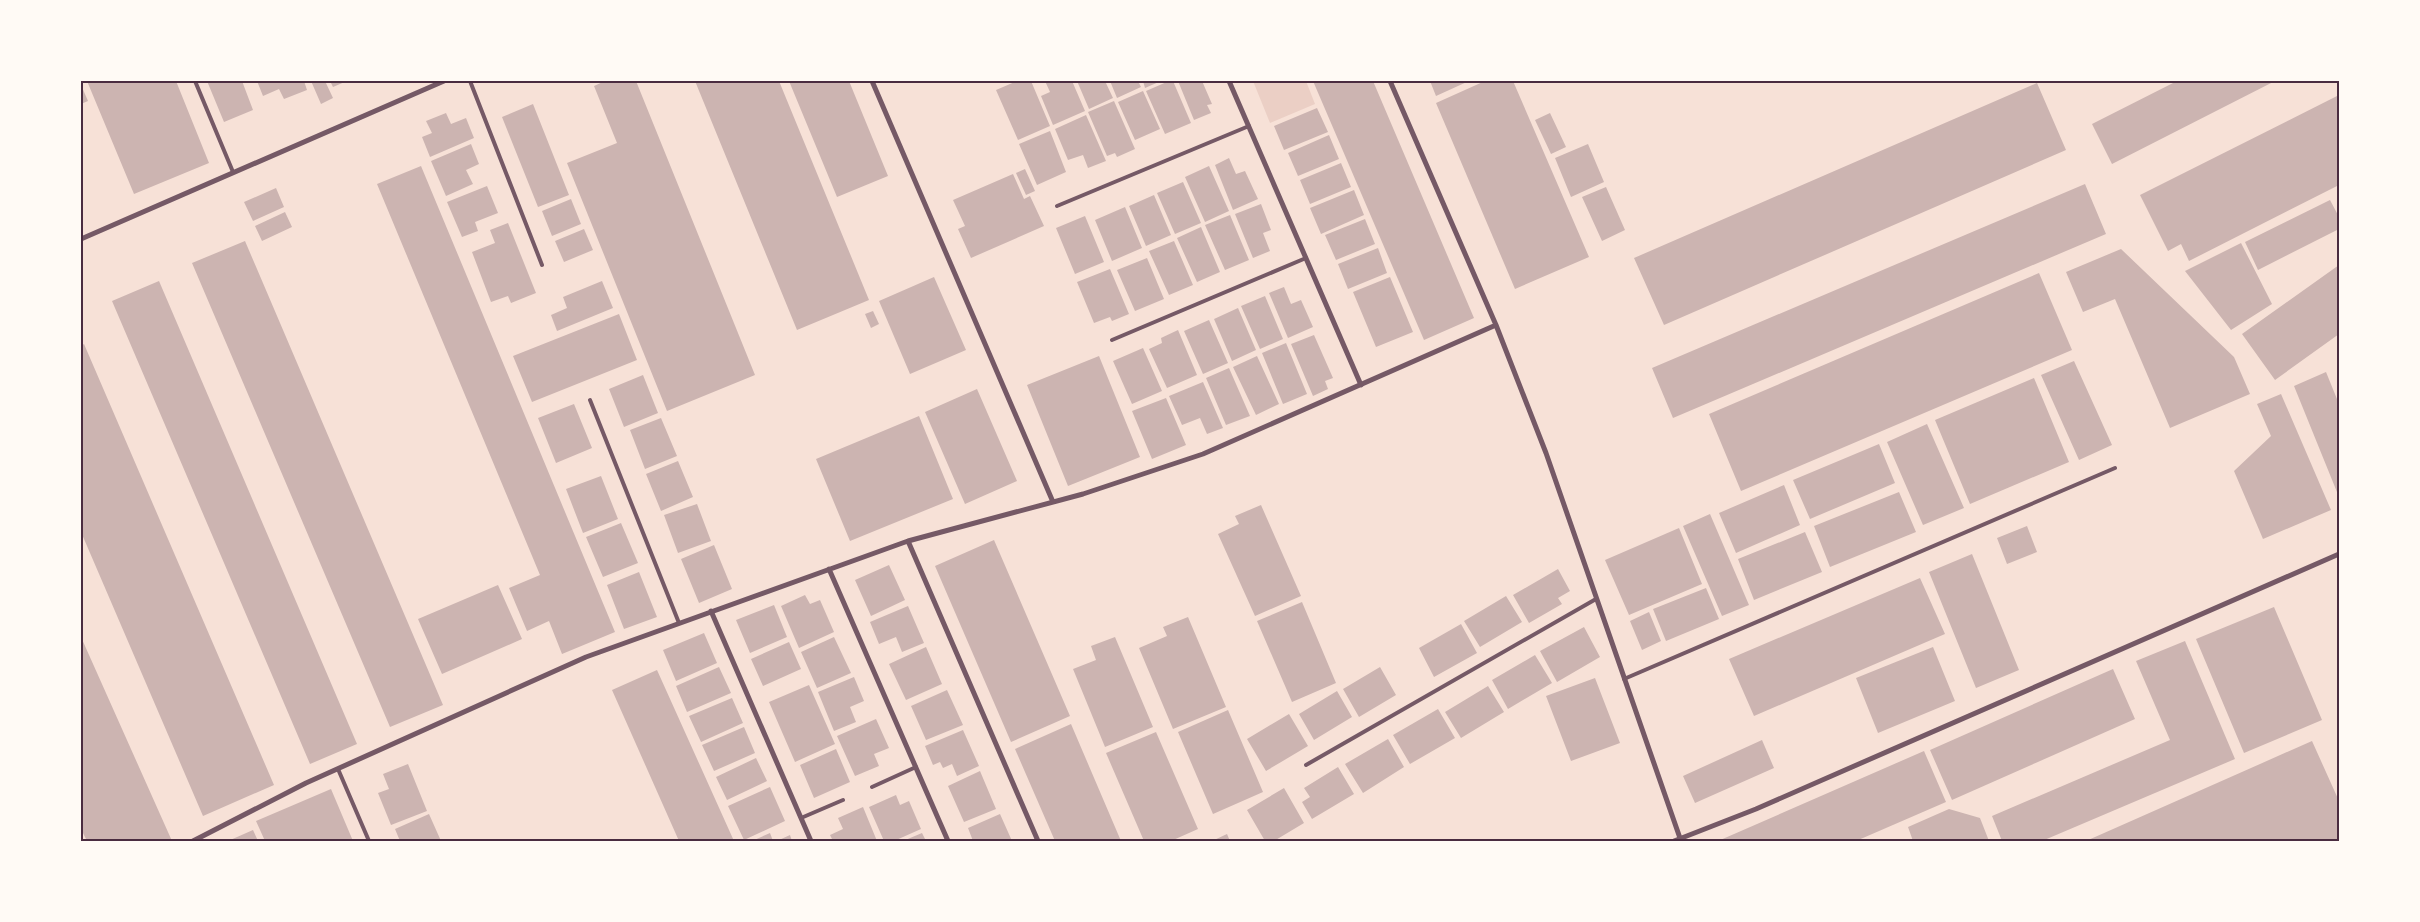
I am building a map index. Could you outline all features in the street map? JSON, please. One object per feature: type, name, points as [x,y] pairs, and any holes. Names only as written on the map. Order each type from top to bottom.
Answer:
[{"type":"street","points":[[81,239],[444,81]]},
{"type":"street","points":[[872,81],[1053,502]]},
{"type":"street","points":[[1229,81],[1361,385]]},
{"type":"street","points":[[1390,81],[1496,326],[1546,453],[1678,840],[1756,809],[2339,554]]},
{"type":"street","points":[[193,841],[338,769],[586,656],[908,541],[1053,502],[1203,454],[1496,326]]},
{"type":"street","points":[[908,541],[1038,841]]},
{"type":"street","points":[[829,569],[948,841]]},
{"type":"street","points":[[711,611],[811,841]]},
{"type":"lane","points":[[195,81],[232,172]]},
{"type":"lane","points":[[470,81],[542,266]]},
{"type":"lane","points":[[1057,206],[1249,126]]},
{"type":"lane","points":[[1112,340],[1306,258]]},
{"type":"lane","points":[[590,400],[679,623]]},
{"type":"lane","points":[[1624,679],[2115,468]]},
{"type":"lane","points":[[1306,765],[1596,599]]},
{"type":"lane","points":[[872,787],[916,767]]},
{"type":"lane","points":[[338,769],[369,841]]},
{"type":"lane","points":[[801,818],[842,800]]},
{"type":"shaded area","points":[[1253,81],[1306,81],[1315,104],[1270,123]]},
{"type":"building","points":[[87,81],[176,81],[209,163],[134,194]]},
{"type":"building","points":[[207,81],[242,81],[253,110],[224,122]]},
{"type":"building","points":[[257,81],[304,81],[307,90],[284,99],[279,89],[263,96]]},
{"type":"building","points":[[311,81],[325,81],[333,98],[321,104]]},
{"type":"building","points":[[330,81],[347,81],[333,87]]},
{"type":"building","points":[[605,81],[636,81],[755,375],[667,411],[567,163],[617,143],[594,86]]},
{"type":"building","points":[[695,81],[779,81],[869,300],[797,330]]},
{"type":"building","points":[[789,81],[849,81],[888,176],[837,197]]},
{"type":"building","points":[[1017,81],[1031,81],[1050,126],[1018,140],[996,90]]},
{"type":"building","points":[[1045,81],[1072,81],[1085,111],[1053,125],[1041,96],[1050,92]]},
{"type":"building","points":[[1077,81],[1105,81],[1113,98],[1089,109]]},
{"type":"building","points":[[1110,81],[1138,81],[1141,87],[1117,98]]},
{"type":"building","points":[[1143,81],[1161,81],[1145,88]]},
{"type":"building","points":[[1173,81],[1191,123],[1165,134],[1146,91]]},
{"type":"building","points":[[1178,81],[1202,81],[1212,104],[1207,105],[1211,113],[1194,120]]},
{"type":"building","points":[[1313,81],[1373,81],[1474,318],[1424,340]]},
{"type":"building","points":[[1430,81],[1469,81],[1436,96]]},
{"type":"building","points":[[1485,81],[1513,81],[1589,257],[1515,289],[1436,103]]},
{"type":"building","points":[[2177,81],[2275,81],[2112,164],[2092,124]]},
{"type":"building","points":[[2037,83],[2066,150],[1664,325],[1634,258]]},
{"type":"building","points":[[81,85],[88,101],[81,104]]},
{"type":"building","points":[[1143,91],[1160,129],[1135,140],[1118,102]]},
{"type":"building","points":[[2339,95],[2339,185],[2189,261],[2181,244],[2168,251],[2140,195]]},
{"type":"building","points":[[1114,101],[1135,149],[1117,157],[1115,153],[1107,156],[1088,112]]},
{"type":"building","points":[[533,104],[569,195],[538,207],[502,117]]},
{"type":"building","points":[[1317,108],[1328,132],[1284,150],[1274,126]]},
{"type":"building","points":[[446,113],[451,124],[466,118],[474,138],[430,157],[422,137],[432,133],[426,121]]},
{"type":"building","points":[[1550,113],[1566,147],[1551,154],[1535,120]]},
{"type":"building","points":[[1086,115],[1106,161],[1088,168],[1083,155],[1068,160],[1055,129]]},
{"type":"building","points":[[1050,131],[1066,172],[1037,185],[1019,144]]},
{"type":"building","points":[[1329,135],[1339,159],[1298,176],[1288,153]]},
{"type":"building","points":[[471,144],[479,164],[466,170],[473,184],[446,196],[431,161]]},
{"type":"building","points":[[1588,144],[1604,182],[1571,197],[1555,158]]},
{"type":"building","points":[[1229,158],[1236,174],[1245,171],[1258,199],[1233,210],[1215,165]]},
{"type":"building","points":[[1341,163],[1351,187],[1310,204],[1300,180]]},
{"type":"building","points":[[421,166],[615,632],[562,654],[549,621],[527,631],[509,588],[540,575],[377,184]]},
{"type":"building","points":[[1209,166],[1229,211],[1205,222],[1185,177]]},
{"type":"building","points":[[1025,169],[1035,191],[1026,195],[1016,173]]},
{"type":"building","points":[[1013,174],[1024,199],[1030,196],[1044,226],[971,258],[958,229],[965,226],[953,200]]},
{"type":"building","points":[[1183,182],[1201,223],[1175,234],[1157,193]]},
{"type":"building","points":[[2085,184],[2106,234],[1673,418],[1652,368]]},
{"type":"building","points":[[487,186],[498,213],[475,222],[478,231],[462,237],[447,202]]},
{"type":"building","points":[[1606,187],[1625,230],[1602,241],[1582,197]]},
{"type":"building","points":[[276,188],[284,207],[253,221],[244,202]]},
{"type":"building","points":[[1354,190],[1364,215],[1321,234],[1310,208]]},
{"type":"building","points":[[1154,195],[1171,235],[1146,246],[1129,206]]},
{"type":"building","points":[[571,199],[581,224],[552,236],[542,211]]},
{"type":"building","points":[[2330,200],[2339,217],[2339,229],[2258,270],[2245,242]]},
{"type":"building","points":[[1261,204],[1271,230],[1263,233],[1270,251],[1253,258],[1235,214]]},
{"type":"building","points":[[1125,207],[1142,248],[1112,261],[1095,220]]},
{"type":"building","points":[[285,212],[292,227],[262,241],[255,226]]},
{"type":"building","points":[[1230,215],[1249,260],[1225,270],[1205,225]]},
{"type":"building","points":[[1085,216],[1104,262],[1075,274],[1056,228]]},
{"type":"building","points":[[1365,219],[1375,244],[1336,260],[1325,235]]},
{"type":"building","points":[[508,223],[536,293],[511,303],[508,296],[491,302],[472,252],[495,243],[490,230]]},
{"type":"building","points":[[1201,227],[1220,272],[1197,282],[1177,238]]},
{"type":"building","points":[[584,229],[593,250],[564,262],[555,241]]},
{"type":"building","points":[[245,241],[443,705],[390,727],[192,263]]},
{"type":"building","points":[[1174,241],[1193,285],[1169,295],[1149,251]]},
{"type":"building","points":[[2241,243],[2272,304],[2231,330],[2185,271]]},
{"type":"building","points":[[1378,248],[1387,273],[1348,289],[1338,264]]},
{"type":"building","points":[[2121,249],[2234,357],[2250,394],[2170,428],[2115,299],[2083,312],[2066,272]]},
{"type":"building","points":[[1147,258],[1164,299],[1135,311],[1117,270]]},
{"type":"building","points":[[2339,265],[2339,334],[2275,380],[2242,334]]},
{"type":"building","points":[[1110,269],[1129,314],[1112,321],[1110,317],[1094,323],[1077,282]]},
{"type":"building","points":[[2039,273],[2072,350],[1741,491],[1709,414]]},
{"type":"building","points":[[934,277],[966,350],[910,374],[879,301]]},
{"type":"building","points":[[1390,277],[1413,332],[1376,347],[1353,292]]},
{"type":"building","points":[[159,281],[357,744],[310,764],[112,301]]},
{"type":"building","points":[[602,281],[613,308],[557,331],[551,315],[567,308],[563,297]]},
{"type":"building","points":[[1284,287],[1291,304],[1301,300],[1313,327],[1288,338],[1269,293]]},
{"type":"building","points":[[1265,296],[1283,339],[1260,349],[1241,306]]},
{"type":"building","points":[[1238,308],[1256,350],[1232,361],[1214,319]]},
{"type":"building","points":[[873,311],[879,324],[871,328],[865,314]]},
{"type":"building","points":[[619,314],[637,360],[532,402],[513,356]]},
{"type":"building","points":[[1209,320],[1228,363],[1203,374],[1184,331]]},
{"type":"building","points":[[1178,330],[1197,375],[1167,388],[1149,349],[1162,343],[1161,338]]},
{"type":"building","points":[[1314,335],[1333,378],[1325,381],[1328,389],[1313,396],[1291,344]]},
{"type":"building","points":[[1286,343],[1307,394],[1283,404],[1262,353]]},
{"type":"building","points":[[84,344],[274,785],[203,816],[81,532],[81,346]]},
{"type":"building","points":[[1143,348],[1162,391],[1132,404],[1113,361]]},
{"type":"building","points":[[1099,356],[1140,457],[1068,486],[1027,385]]},
{"type":"building","points":[[1257,356],[1279,404],[1256,415],[1233,367]]},
{"type":"building","points":[[2074,361],[2112,445],[2079,460],[2041,375]]},
{"type":"building","points":[[1229,368],[1250,416],[1226,425],[1206,378]]},
{"type":"building","points":[[2326,372],[2339,404],[2339,497],[2294,386]]},
{"type":"building","points":[[643,375],[658,413],[624,427],[609,389]]},
{"type":"building","points":[[2034,378],[2069,462],[1970,504],[1935,420]]},
{"type":"building","points":[[1203,382],[1223,428],[1207,434],[1200,418],[1182,425],[1169,396]]},
{"type":"building","points":[[977,389],[1017,481],[965,504],[925,412]]},
{"type":"building","points":[[2281,394],[2331,510],[2263,539],[2234,471],[2271,436],[2257,404]]},
{"type":"building","points":[[1166,398],[1186,445],[1152,459],[1132,411]]},
{"type":"building","points":[[574,404],[592,448],[556,463],[538,418]]},
{"type":"building","points":[[919,416],[953,499],[850,541],[816,459]]},
{"type":"building","points":[[661,418],[677,456],[645,469],[630,430]]},
{"type":"building","points":[[1927,424],[1964,508],[1923,525],[1887,442]]},
{"type":"building","points":[[1879,444],[1895,483],[1810,519],[1793,480]]},
{"type":"building","points":[[678,461],[693,497],[661,511],[646,474]]},
{"type":"building","points":[[601,476],[618,519],[583,533],[566,489]]},
{"type":"building","points":[[1784,485],[1800,525],[1736,553],[1719,513]]},
{"type":"building","points":[[1899,492],[1916,532],[1830,567],[1814,526]]},
{"type":"building","points":[[697,504],[711,541],[678,553],[664,515]]},
{"type":"building","points":[[1261,505],[1301,596],[1255,616],[1218,534],[1239,524],[1235,516]]},
{"type":"building","points":[[1710,514],[1749,605],[1722,616],[1683,526]]},
{"type":"building","points":[[621,523],[638,563],[603,577],[586,537]]},
{"type":"building","points":[[2027,526],[2037,552],[2007,564],[1997,538]]},
{"type":"building","points":[[1679,528],[1702,584],[1629,615],[1605,560]]},
{"type":"building","points":[[1805,532],[1822,572],[1754,600],[1738,559]]},
{"type":"building","points":[[994,540],[1070,716],[1011,742],[935,566]]},
{"type":"building","points":[[714,545],[732,589],[699,603],[681,559]]},
{"type":"building","points":[[1972,554],[2019,670],[1976,688],[1929,572]]},
{"type":"building","points":[[889,565],[905,600],[871,616],[855,580]]},
{"type":"building","points":[[1558,569],[1570,591],[1558,598],[1562,604],[1529,623],[1513,595]]},
{"type":"building","points":[[639,572],[657,617],[624,629],[607,585]]},
{"type":"building","points":[[1920,578],[1945,634],[1754,716],[1729,659]]},
{"type":"building","points":[[498,585],[522,639],[442,674],[418,619]]},
{"type":"building","points":[[1706,588],[1719,619],[1666,641],[1653,609]]},
{"type":"building","points":[[805,595],[810,604],[820,600],[834,632],[799,648],[781,606]]},
{"type":"building","points":[[1506,596],[1522,622],[1480,647],[1464,621]]},
{"type":"building","points":[[1302,602],[1336,683],[1292,702],[1257,621]]},
{"type":"building","points":[[774,605],[787,637],[750,653],[736,620]]},
{"type":"building","points":[[908,606],[924,643],[902,652],[896,637],[879,644],[870,622]]},
{"type":"building","points":[[2274,607],[2322,720],[2244,753],[2196,639]]},
{"type":"building","points":[[1649,612],[1661,641],[1642,650],[1630,621]]},
{"type":"building","points":[[1188,617],[1226,707],[1173,729],[1139,648],[1167,636],[1163,627]]},
{"type":"building","points":[[1461,624],[1477,653],[1434,677],[1419,648]]},
{"type":"building","points":[[1584,627],[1600,657],[1557,682],[1540,651]]},
{"type":"building","points":[[704,633],[717,663],[676,681],[663,650]]},
{"type":"building","points":[[81,637],[172,841],[87,841],[81,829]]},
{"type":"building","points":[[834,637],[851,673],[817,688],[801,652]]},
{"type":"building","points":[[1115,637],[1153,727],[1105,747],[1073,669],[1096,660],[1091,646]]},
{"type":"building","points":[[2185,641],[2235,759],[2042,841],[2002,841],[1992,816],[2170,740],[2136,661]]},
{"type":"building","points":[[789,642],[801,669],[763,686],[751,659]]},
{"type":"building","points":[[926,647],[942,684],[906,700],[889,664]]},
{"type":"building","points":[[1933,647],[1955,701],[1878,733],[1856,678]]},
{"type":"building","points":[[1535,655],[1552,683],[1508,709],[1492,680]]},
{"type":"building","points":[[719,667],[731,693],[687,712],[676,686]]},
{"type":"building","points":[[1380,667],[1396,695],[1359,717],[1343,689]]},
{"type":"building","points":[[2113,669],[2135,719],[1952,800],[1930,750]]},
{"type":"building","points":[[657,670],[734,841],[679,841],[612,690]]},
{"type":"building","points":[[854,677],[864,701],[850,707],[856,722],[834,731],[818,692]]},
{"type":"building","points":[[1595,678],[1620,743],[1571,761],[1546,696]]},
{"type":"building","points":[[809,685],[835,744],[795,762],[769,702]]},
{"type":"building","points":[[1488,686],[1504,712],[1461,738],[1445,712]]},
{"type":"building","points":[[947,690],[963,725],[926,740],[911,706]]},
{"type":"building","points":[[1337,691],[1352,717],[1314,740],[1299,714]]},
{"type":"building","points":[[732,698],[743,723],[701,742],[689,716]]},
{"type":"building","points":[[1438,709],[1455,738],[1410,764],[1393,735]]},
{"type":"building","points":[[1228,710],[1263,792],[1213,814],[1178,732]]},
{"type":"building","points":[[1289,714],[1308,746],[1266,771],[1247,739]]},
{"type":"building","points":[[876,719],[889,748],[874,754],[879,766],[855,776],[837,736]]},
{"type":"building","points":[[1071,724],[1121,841],[1055,841],[1015,749]]},
{"type":"building","points":[[744,727],[755,753],[714,771],[702,745]]},
{"type":"building","points":[[963,730],[979,766],[957,776],[952,764],[943,768],[940,762],[933,765],[925,746]]},
{"type":"building","points":[[1156,732],[1198,829],[1171,841],[1144,841],[1106,753]]},
{"type":"building","points":[[1388,739],[1404,767],[1363,793],[1345,764]]},
{"type":"building","points":[[1762,740],[1774,768],[1695,803],[1683,776]]},
{"type":"building","points":[[2312,741],[2339,801],[2339,841],[2086,841]]},
{"type":"building","points":[[836,749],[850,782],[814,798],[800,765]]},
{"type":"building","points":[[1924,751],[1946,802],[1856,841],[1718,841]]},
{"type":"building","points":[[756,758],[767,781],[727,800],[716,777]]},
{"type":"building","points":[[408,764],[427,811],[391,825],[378,793],[389,789],[383,774]]},
{"type":"building","points":[[1338,767],[1354,794],[1312,819],[1302,802],[1310,797],[1304,788]]},
{"type":"building","points":[[980,771],[996,809],[964,822],[948,786]]},
{"type":"building","points":[[770,787],[785,821],[744,840],[728,806]]},
{"type":"building","points":[[1284,788],[1304,823],[1274,841],[1265,841],[1247,810]]},
{"type":"building","points":[[331,789],[353,841],[265,841],[256,821]]},
{"type":"building","points":[[896,795],[900,805],[909,801],[921,829],[894,841],[884,841],[869,807]]},
{"type":"building","points":[[863,807],[877,841],[833,841],[830,835],[843,829],[838,818]]},
{"type":"building","points":[[1949,809],[1980,818],[1989,841],[1913,841],[1908,827]]},
{"type":"building","points":[[429,814],[441,841],[400,841],[395,829]]},
{"type":"building","points":[[1000,814],[1012,841],[973,841],[968,828]]},
{"type":"building","points":[[253,830],[258,841],[228,841]]},
{"type":"building","points":[[770,833],[773,841],[752,841]]},
{"type":"building","points":[[922,833],[926,841],[903,841]]},
{"type":"building","points":[[1227,834],[1230,841],[1212,841]]},
{"type":"building","points":[[790,835],[792,841],[777,841]]}]
